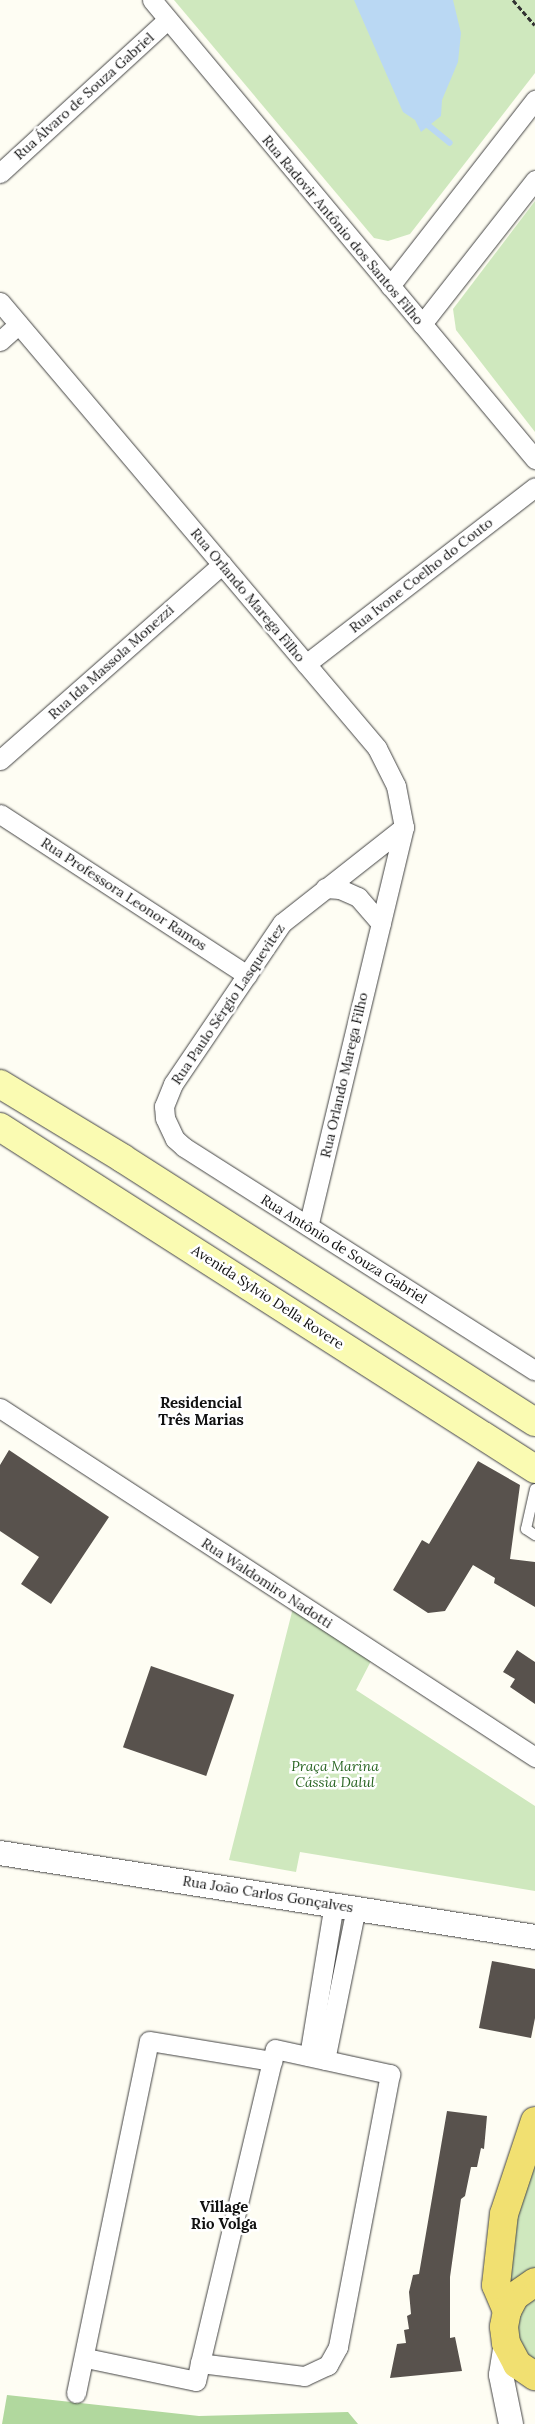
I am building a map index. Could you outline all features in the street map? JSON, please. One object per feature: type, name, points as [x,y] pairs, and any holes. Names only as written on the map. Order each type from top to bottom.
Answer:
[{"type":"main road","points":[[0,1084],[122,1158],[535,1422]]},
{"type":"main road","name":"Avenida Sylvio Della Rovere","points":[[0,1127],[101,1189],[535,1469]]},
{"type":"main road","points":[[101,1189],[122,1158]]},
{"type":"main road","points":[[507,2311],[496,2285],[504,2214],[535,2121]]},
{"type":"main road","points":[[515,2364],[504,2327],[507,2311],[515,2296],[535,2282]]},
{"type":"street","name":"Rua Radovir Antônio dos Santos Filho","points":[[152,0],[535,459]]},
{"type":"street","name":"Rua Álvaro de Souza Gabriel","points":[[0,173],[168,20]]},
{"type":"street","points":[[390,286],[535,100]]},
{"type":"street","points":[[422,324],[535,180]]},
{"type":"street","name":"Rua Orlando Marega Filho","points":[[0,302],[377,748],[396,786],[404,827],[308,1226]]},
{"type":"street","points":[[0,341],[19,324]]},
{"type":"street","name":"Rua Ivone Coelho do Couto","points":[[306,664],[535,487]]},
{"type":"street","name":"Rua Ida Massola Monezzi","points":[[0,760],[222,564]]},
{"type":"street","name":"Rua Professora Leonor Ramos","points":[[0,814],[247,975]]},
{"type":"street","name":"Rua Paulo Sérgio Lasquevitez","points":[[165,1118],[164,1106],[173,1084],[282,922],[404,827]]},
{"type":"street","points":[[325,888],[340,889],[358,897],[381,923]]},
{"type":"street","name":"Rua Antônio de Souza Gabriel","points":[[165,1118],[175,1139],[184,1148],[535,1371]]},
{"type":"street","name":"Rua Waldomiro Nadotti","points":[[0,1408],[535,1757]]},
{"type":"street","name":"Rua João Carlos Gonçalves","points":[[0,1853],[535,1936]]},
{"type":"street","points":[[317,2058],[345,1906]]},
{"type":"street","points":[[76,2393],[86,2358],[149,2041],[272,2061]]},
{"type":"street","points":[[86,2358],[196,2381],[200,2363],[275,2049],[390,2074],[338,2347],[328,2365],[304,2376],[200,2363]]},
{"type":"street","points":[[510,2424],[515,2364]]},
{"type":"lane","points":[[535,1489],[526,1529],[535,1535]]},
{"type":"path","points":[[513,0],[535,25]]},
{"type":"green space","points":[[174,0],[535,0],[535,73],[410,234],[388,241],[374,238]]},
{"type":"green space","points":[[535,201],[535,432],[456,330],[453,309]]},
{"type":"green space","name":"Praça Marina Cássia Dalul","points":[[293,1608],[371,1661],[356,1690],[535,1806],[535,1891],[300,1852],[296,1872],[229,1860]]},
{"type":"green space","points":[[535,2143],[535,2273],[505,2291],[506,2256]]},
{"type":"green space","points":[[535,2295],[535,2363],[517,2339],[519,2314]]},
{"type":"green space","points":[[7,2395],[199,2416],[348,2412],[358,2424],[2,2424]]},
{"type":"water","points":[[354,0],[453,0],[461,33],[458,62],[442,100],[441,116],[421,132],[415,120],[403,112]]},
{"type":"building","points":[[9,1450],[109,1517],[51,1604],[21,1584],[39,1557],[0,1531],[0,1465]]},
{"type":"building","points":[[478,1461],[520,1485],[510,1559],[535,1562],[535,1607],[494,1583],[495,1578],[473,1565],[445,1611],[428,1613],[393,1590],[422,1540],[429,1544]]},
{"type":"building","points":[[517,1650],[535,1662],[535,1704],[510,1687],[515,1679],[503,1672]]},
{"type":"building","points":[[151,1666],[234,1695],[206,1776],[123,1747]]},
{"type":"building","points":[[492,1961],[535,1969],[535,2018],[531,2038],[479,2028]]},
{"type":"building","points":[[447,2111],[487,2116],[484,2149],[481,2148],[477,2167],[471,2167],[465,2196],[461,2199],[450,2277],[450,2338],[455,2337],[462,2371],[390,2378],[397,2344],[406,2343],[404,2330],[409,2329],[407,2316],[411,2314],[409,2292],[413,2275],[419,2274]]},
{"type":"waterway","points":[[426,118],[428,125],[450,143]]},
{"type":"district","name":"Residencial Três Marias","points":[[201,1410]]},
{"type":"district","name":"Village Rio Volga","points":[[224,2214]]}]
